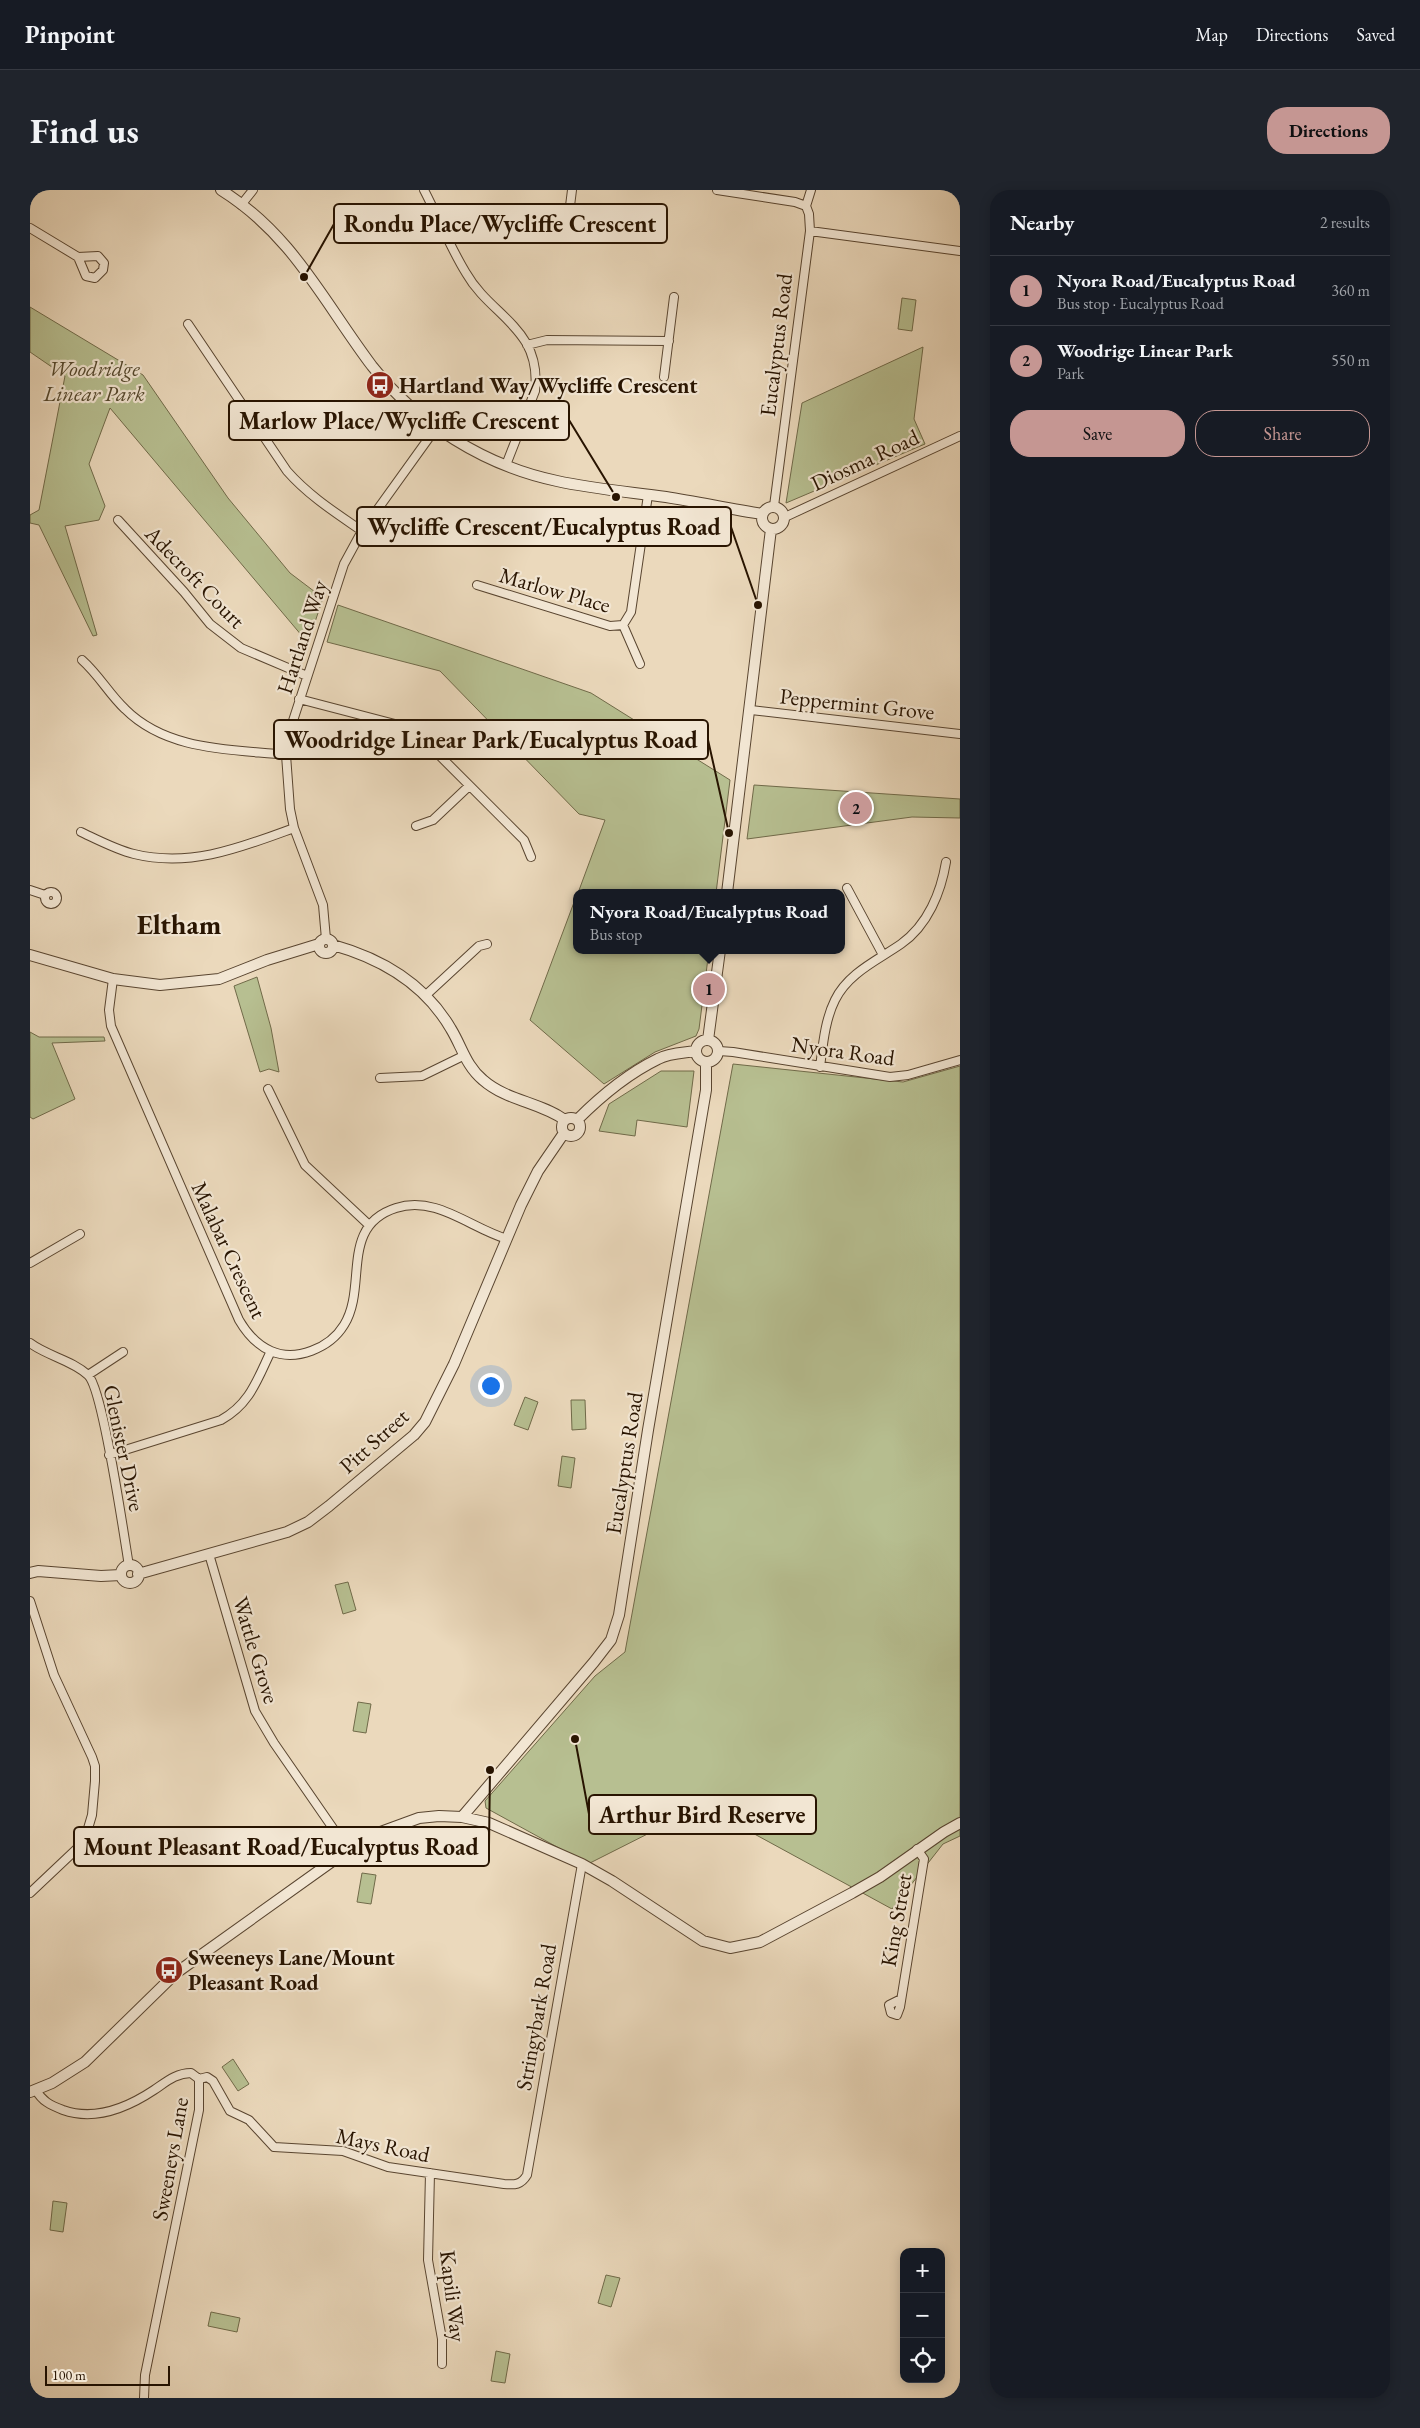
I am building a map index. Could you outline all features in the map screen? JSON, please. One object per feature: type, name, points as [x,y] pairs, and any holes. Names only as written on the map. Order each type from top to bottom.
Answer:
[{"type":"street","points":[[221,190],[268,227],[296,256],[360,348],[388,384],[436,428],[470,449],[506,465],[557,481],[724,506],[762,514]]},
{"type":"street","points":[[242,205],[253,190]]},
{"type":"street","points":[[424,190],[466,274],[476,287],[515,325],[527,344],[536,368],[535,391],[506,465]]},
{"type":"street","points":[[569,214],[572,190]]},
{"type":"street","points":[[716,190],[795,202],[806,206]]},
{"type":"street","name":"Eucalyptus Road","points":[[774,506],[810,231],[809,214],[806,206],[811,190]]},
{"type":"street","points":[[30,228],[78,257]]},
{"type":"street","points":[[810,231],[960,251]]},
{"type":"street","points":[[664,377],[674,297]]},
{"type":"street","points":[[188,324],[292,476],[316,499],[362,531]]},
{"type":"street","points":[[527,344],[547,340],[669,341]]},
{"type":"street","name":"Hartland Way","points":[[326,946],[321,898],[294,828],[287,791],[286,755],[299,699],[344,564],[362,531],[436,428]]},
{"type":"street","name":"Diosma Road","points":[[785,517],[960,436]]},
{"type":"street","name":"Marlow Place","points":[[623,625],[631,612],[648,495]]},
{"type":"street","points":[[774,506],[782,511],[785,517],[781,526],[771,529],[762,522],[762,514],[767,508],[774,506]]},
{"type":"street","name":"Adecroft Court","points":[[118,520],[184,592],[210,624],[241,648],[307,676]]},
{"type":"street","points":[[728,889],[751,710],[771,529]]},
{"type":"street","name":"Marlow Place","points":[[477,586],[610,626],[623,625]]},
{"type":"street","name":"Marlow Place","points":[[623,625],[640,664]]},
{"type":"street","points":[[82,660],[93,670],[125,710],[157,732],[176,740],[196,745],[286,755]]},
{"type":"street","points":[[299,699],[409,730],[421,737],[524,840],[531,857]]},
{"type":"street","name":"Peppermint Grove","points":[[751,710],[960,734]]},
{"type":"street","points":[[416,826],[433,820],[469,786]]},
{"type":"street","points":[[81,832],[134,854],[176,859],[207,856],[236,849],[294,828]]},
{"type":"street","points":[[820,1067],[827,1023],[836,999],[850,980],[904,942],[930,910],[942,885],[946,862]]},
{"type":"street","points":[[847,888],[884,955]]},
{"type":"street","points":[[30,890],[45,895]]},
{"type":"street","points":[[426,995],[478,946],[487,944]]},
{"type":"street","points":[[30,956],[113,979],[160,985],[195,983],[219,979],[286,954],[326,946],[358,953],[391,968],[426,995],[449,1025],[463,1056],[472,1069],[493,1088],[505,1095],[552,1111],[565,1120]]},
{"type":"street","points":[[708,1040],[719,954]]},
{"type":"street","name":"Malabar Crescent","points":[[113,979],[109,1010],[111,1026],[239,1320],[246,1332],[271,1351]]},
{"type":"street","points":[[708,1040],[716,1044],[718,1052],[715,1060],[706,1062],[699,1059],[696,1051],[699,1044],[708,1040]]},
{"type":"street","points":[[577,1120],[603,1094],[658,1059],[696,1051]]},
{"type":"street","name":"Nyora Road","points":[[718,1052],[733,1052],[820,1067],[899,1077],[960,1060]]},
{"type":"street","points":[[380,1078],[422,1076],[463,1056]]},
{"type":"street","name":"Eucalyptus Road","points":[[462,1817],[594,1662],[610,1640],[619,1615],[651,1411],[706,1090],[706,1062]]},
{"type":"street","points":[[268,1089],[305,1165],[370,1225]]},
{"type":"street","points":[[571,1118],[577,1120],[580,1127],[578,1134],[571,1136],[564,1133],[562,1127],[565,1120],[571,1118]]},
{"type":"street","name":"Pitt Street","points":[[138,1574],[287,1532],[308,1522],[414,1435],[436,1402],[506,1239],[538,1171],[564,1133]]},
{"type":"street","points":[[110,1455],[222,1420],[243,1406],[271,1351],[289,1354],[305,1353],[321,1347],[344,1326],[351,1307],[360,1247],[370,1225],[394,1208],[419,1204],[432,1206],[506,1239]]},
{"type":"street","points":[[30,1263],[80,1234]]},
{"type":"street","name":"Glenister Drive","points":[[30,1343],[88,1375],[97,1392],[129,1566]]},
{"type":"street","points":[[88,1375],[123,1352]]},
{"type":"street","name":"Wattle Grove","points":[[210,1554],[255,1711],[274,1743],[348,1850]]},
{"type":"street","points":[[129,1566],[135,1568],[138,1574],[136,1580],[130,1583],[124,1581],[121,1575],[123,1569],[129,1566]]},
{"type":"street","points":[[30,1573],[38,1571],[101,1576],[121,1575]]},
{"type":"street","points":[[30,1601],[54,1675],[92,1757],[95,1766],[95,1781],[92,1815],[84,1842],[30,1893]]},
{"type":"street","points":[[33,2091],[68,2074],[85,2062],[176,1973],[348,1850],[397,1824],[439,1816],[462,1817],[489,1823],[582,1864],[612,1881],[703,1942],[730,1948],[760,1942],[880,1877],[917,1849],[960,1824]]},
{"type":"street","name":"King Street","points":[[901,1999],[922,1884],[924,1859],[917,1849]]},
{"type":"street","name":"Stringybark Road","points":[[527,2175],[582,1864]]},
{"type":"street","name":"Sweeneys Lane","points":[[33,2091],[43,2101],[56,2108],[69,2112],[96,2114],[119,2108],[142,2098],[180,2073],[191,2073],[199,2079],[199,2110],[145,2375],[144,2398]]},
{"type":"street","name":"Mays Road","points":[[199,2079],[207,2077],[213,2081],[230,2111],[248,2120],[274,2147],[343,2151],[374,2163],[514,2185],[523,2182],[527,2175]]},
{"type":"street","name":"Kapili Way","points":[[430,2173],[428,2260],[442,2339],[442,2364]]},
{"type":"green space","points":[[902,298],[916,300],[912,331],[898,329]]},
{"type":"green space","name":"Woodridge Linear Park","points":[[30,307],[143,375],[228,498],[290,573],[323,598],[308,643],[110,408],[89,464],[105,506],[99,520],[65,526],[97,635],[93,636],[39,525],[30,523],[30,515],[39,510],[65,376],[30,352]]},
{"type":"green space","points":[[923,347],[914,419],[925,444],[786,503],[802,403]]},
{"type":"green space","points":[[338,605],[591,693],[730,780],[716,889],[579,889],[605,820],[579,814],[440,671],[327,642]]},
{"type":"green space","points":[[754,785],[960,799],[960,818],[912,817],[747,839]]},
{"type":"green space","points":[[573,905],[573,954],[708,954],[699,1029],[696,1036],[655,1052],[604,1084],[530,1020]]},
{"type":"green space","points":[[257,977],[271,1028],[279,1072],[269,1069],[260,1072],[234,986]]},
{"type":"green space","points":[[30,1032],[39,1037],[104,1037],[105,1041],[52,1043],[75,1099],[33,1119],[30,1117]]},
{"type":"green space","points":[[733,1064],[903,1082],[960,1066],[960,1836],[943,1844],[892,1909],[703,1806],[588,1864],[486,1808],[485,1801],[595,1676],[625,1652]]},
{"type":"green space","points":[[661,1071],[694,1071],[687,1127],[637,1120],[635,1136],[599,1131],[609,1104]]},
{"type":"green space","points":[[525,1397],[538,1402],[528,1430],[514,1425]]},
{"type":"green space","points":[[571,1400],[585,1400],[586,1429],[572,1430]]},
{"type":"green space","points":[[562,1456],[575,1458],[571,1488],[558,1486]]},
{"type":"green space","points":[[348,1582],[356,1610],[343,1614],[335,1585]]},
{"type":"green space","points":[[358,1702],[371,1704],[366,1733],[353,1731]]},
{"type":"green space","points":[[362,1873],[376,1875],[371,1904],[357,1902]]},
{"type":"green space","points":[[233,2059],[249,2084],[238,2091],[222,2067]]},
{"type":"green space","points":[[53,2201],[67,2203],[63,2232],[50,2230]]},
{"type":"green space","points":[[606,2275],[620,2278],[611,2307],[598,2303]]},
{"type":"green space","points":[[211,2312],[240,2318],[237,2332],[208,2326]]},
{"type":"green space","points":[[496,2351],[510,2354],[505,2383],[491,2381]]},
{"type":"place","name":"Rondu Place/Wycliffe Crescent","points":[[304,277]]},
{"type":"place","name":"Hartland Way/Wycliffe Crescent","points":[[380,385]]},
{"type":"place","name":"Marlow Place/Wycliffe Crescent","points":[[616,497]]},
{"type":"place","name":"Wycliffe Crescent/Eucalyptus Road","points":[[758,605]]},
{"type":"place","name":"Woodrige Linear Park","points":[[856,808]]},
{"type":"place","name":"Woodridge Linear Park/Eucalyptus Road","points":[[729,833]]},
{"type":"place","name":"Nyora Road/Eucalyptus Road","points":[[709,989]]},
{"type":"place","name":"Arthur Bird Reserve","points":[[575,1739]]},
{"type":"place","name":"Mount Pleasant Road/Eucalyptus Road","points":[[490,1770]]},
{"type":"place","name":"Sweeneys Lane/Mount Pleasant Road","points":[[169,1970]]},
{"type":"district","name":"Eltham","points":[[179,924]]}]
